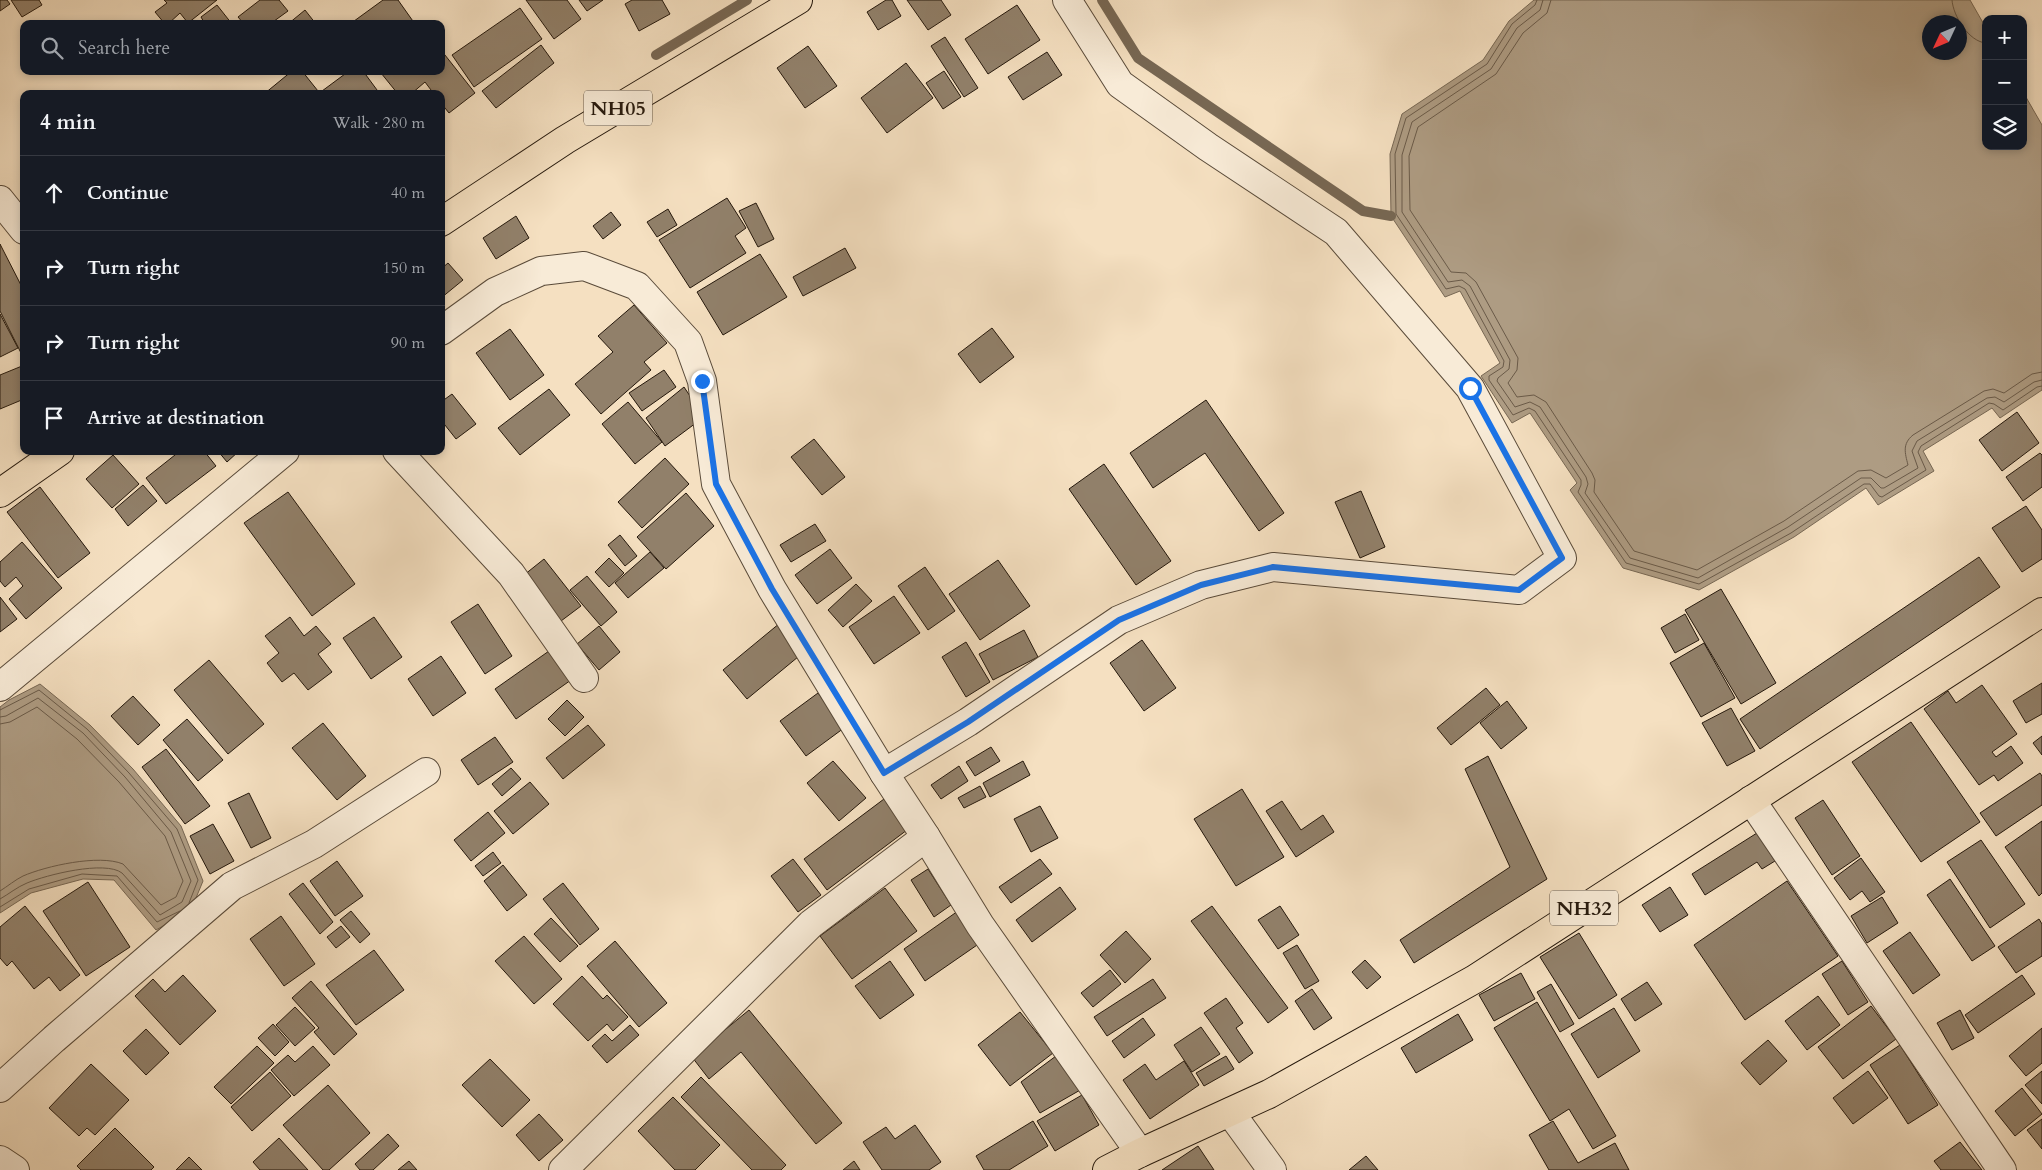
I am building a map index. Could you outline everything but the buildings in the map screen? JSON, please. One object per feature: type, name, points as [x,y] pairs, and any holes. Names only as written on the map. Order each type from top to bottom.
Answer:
[{"type":"main road","name":"NH05","points":[[445,219],[565,140],[798,0]]},
{"type":"main road","points":[[0,493],[54,455]]},
{"type":"main road","name":"NH32","points":[[1107,1170],[1269,1094],[1475,980],[2042,612]]},
{"type":"street","points":[[884,773],[968,722],[1119,620],[1201,585],[1273,567],[1519,590],[1562,558],[1470,388],[1336,232],[1120,84],[1067,0]]},
{"type":"street","points":[[0,200],[20,225]]},
{"type":"street","points":[[445,328],[495,292],[541,271],[584,266],[637,286],[688,342],[702,381],[716,484],[772,589],[884,773],[980,925],[1140,1153]]},
{"type":"street","points":[[0,687],[280,455]]},
{"type":"street","points":[[401,455],[511,574],[584,678]]},
{"type":"street","points":[[0,1088],[54,1038],[232,886],[314,844],[426,772]]},
{"type":"street","points":[[1751,800],[2002,1170]]},
{"type":"street","points":[[563,1170],[811,924],[926,837]]},
{"type":"street","points":[[1230,1112],[1272,1170]]},
{"type":"street","points":[[0,1160],[15,1170]]},
{"type":"water","points":[[1534,0],[1970,0],[1982,21],[1982,150],[2027,150],[2027,99],[2042,125],[2042,390],[2000,418],[1992,408],[1923,451],[1934,471],[1878,505],[1866,488],[1794,537],[1699,590],[1623,568],[1570,490],[1577,483],[1530,413],[1512,423],[1481,376],[1500,363],[1460,291],[1445,297],[1391,216],[1390,154],[1402,114],[1483,60],[1509,21]]},
{"type":"water","points":[[40,684],[90,725],[133,769],[181,826],[203,881],[191,910],[156,930],[114,880],[83,879],[31,893],[0,913],[0,707],[9,700]]},
{"type":"waterway","points":[[656,55],[747,0]]},
{"type":"waterway","points":[[1102,0],[1138,58],[1363,211],[1391,216]]},
{"type":"route","points":[[702,381],[716,484],[772,589],[884,773],[968,722],[1119,620],[1201,585],[1273,567],[1472,584],[1519,590],[1562,558],[1470,388]]}]
